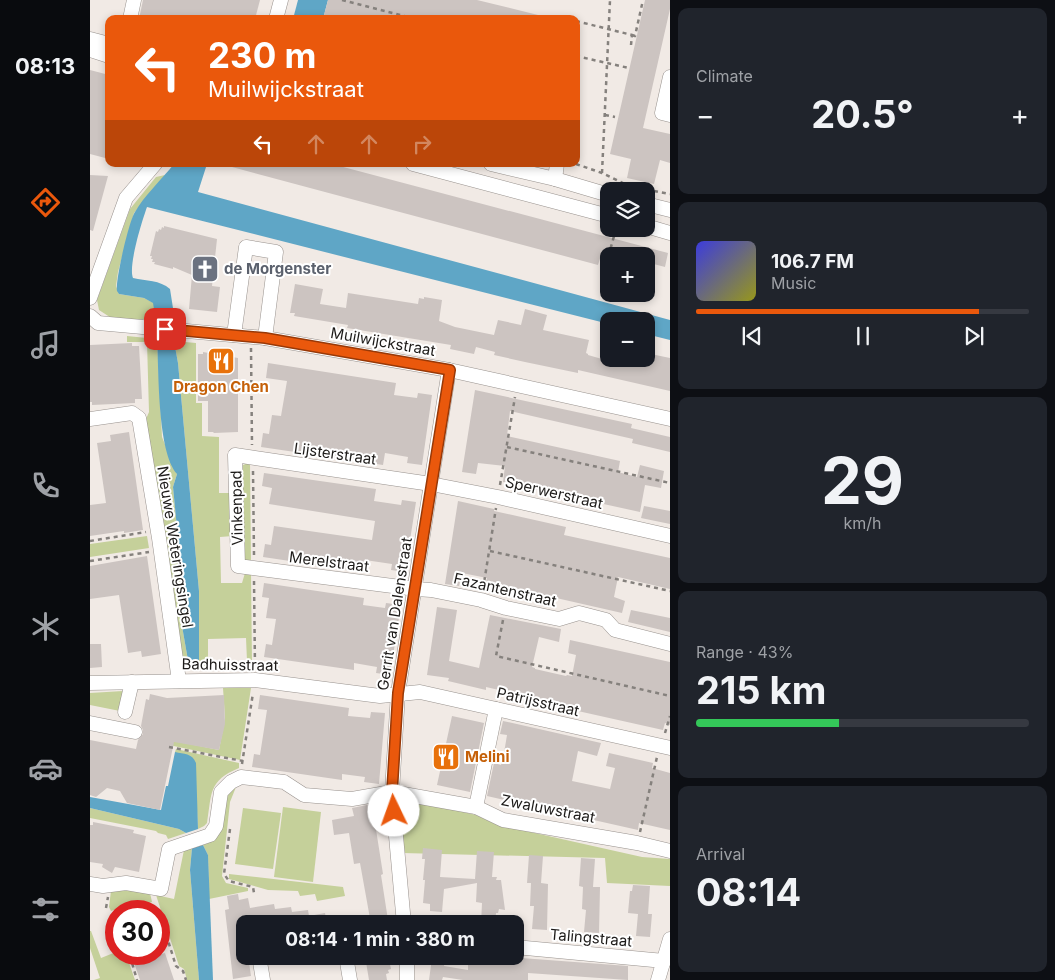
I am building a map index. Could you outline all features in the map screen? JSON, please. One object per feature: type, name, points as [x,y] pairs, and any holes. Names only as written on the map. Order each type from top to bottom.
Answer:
[{"type":"street","points":[[131,15],[134,0]]},
{"type":"street","points":[[277,15],[281,0]]},
{"type":"street","points":[[90,40],[105,43]]},
{"type":"street","points":[[90,50],[105,55]]},
{"type":"street","points":[[670,77],[662,113],[670,115]]},
{"type":"street","points":[[90,298],[93,279],[126,198],[150,167]]},
{"type":"street","points":[[424,167],[600,214]]},
{"type":"street","points":[[504,167],[600,192]]},
{"type":"street","points":[[555,179],[557,167]]},
{"type":"street","points":[[655,206],[670,210]]},
{"type":"street","points":[[655,229],[670,233]]},
{"type":"street","points":[[234,335],[246,246],[276,252],[258,338]]},
{"type":"street","name":"Muilwijckstraat","points":[[90,316],[98,323],[258,338],[450,370],[670,419]]},
{"type":"street","name":"Gerrit van Dalenstraat","points":[[403,915],[392,792],[398,693],[450,370]]},
{"type":"street","name":"Nieuwe Weteringsingel","points":[[90,419],[132,413],[138,418],[179,681]]},
{"type":"street","name":"Lijsterstraat","points":[[235,455],[431,484]]},
{"type":"street","name":"Vinkenpad","points":[[235,455],[238,566]]},
{"type":"street","name":"Sperwerstraat","points":[[431,484],[498,497],[670,536]]},
{"type":"street","name":"Merelstraat","points":[[238,566],[416,590]]},
{"type":"street","name":"Fazantenstraat","points":[[416,590],[431,590],[464,596],[506,608],[559,619],[579,613],[606,620],[614,630],[670,644]]},
{"type":"street","name":"Badhuisstraat","points":[[90,683],[255,680],[380,696],[398,693]]},
{"type":"street","points":[[125,712],[132,682]]},
{"type":"street","name":"Patrijsstraat","points":[[398,693],[420,692],[664,747]]},
{"type":"street","points":[[476,807],[496,709]]},
{"type":"street","points":[[90,723],[135,732]]},
{"type":"street","points":[[90,884],[103,886],[126,883],[161,889],[169,848],[210,835],[216,826],[221,792],[231,782],[241,777],[284,782],[304,795],[352,799],[392,792]]},
{"type":"street","name":"Zwaluwstraat","points":[[392,792],[476,807],[503,820],[637,843],[670,851]]},
{"type":"street","points":[[658,980],[670,939]]},
{"type":"street","name":"Talingstraat","points":[[524,948],[664,961]]},
{"type":"street","points":[[260,965],[263,980]]},
{"type":"street","points":[[348,965],[350,980]]},
{"type":"street","points":[[407,965],[407,980]]},
{"type":"path","points":[[342,0],[400,15]]},
{"type":"path","points":[[602,173],[610,0]]},
{"type":"path","points":[[580,22],[635,36],[643,0]]},
{"type":"path","points":[[632,35],[630,45],[632,45]]},
{"type":"path","points":[[580,57],[629,68]]},
{"type":"path","points":[[605,115],[615,117]]},
{"type":"path","points":[[580,165],[621,182]]},
{"type":"path","name":"Vinkenpad","points":[[241,777],[255,680],[252,458],[258,338]]},
{"type":"path","points":[[506,447],[670,483]]},
{"type":"path","points":[[90,541],[157,531]]},
{"type":"path","points":[[90,561],[160,550]]},
{"type":"path","points":[[490,551],[670,591]]},
{"type":"path","points":[[506,608],[496,656],[670,696]]},
{"type":"path","points":[[637,843],[664,747],[670,716]]},
{"type":"path","points":[[169,747],[243,762]]},
{"type":"path","points":[[230,827],[224,874],[228,882],[253,887],[254,893]]},
{"type":"path","points":[[170,947],[176,966],[182,971],[186,980]]},
{"type":"path","points":[[133,965],[137,980]]},
{"type":"green space","points":[[165,175],[134,213],[116,286],[119,294],[144,298],[154,303],[154,309],[159,320],[145,319],[119,323],[99,310],[97,300],[130,209],[156,177]]},
{"type":"green space","points":[[127,336],[157,339],[162,437],[177,474],[173,487],[180,559],[182,626],[189,666],[182,666],[146,419],[149,412],[147,342],[127,342]]},
{"type":"green space","points":[[174,341],[196,343],[196,403],[202,403],[202,436],[219,437],[219,493],[232,493],[233,536],[220,537],[221,583],[242,583],[245,573],[251,572],[252,665],[217,666],[217,661],[247,661],[246,638],[208,639],[208,666],[199,666],[199,591],[178,363]]},
{"type":"green space","points":[[250,462],[251,563],[244,560],[241,466]]},
{"type":"green space","points":[[147,536],[149,548],[90,557],[90,544]]},
{"type":"green space","points":[[223,688],[251,688],[240,760],[169,745],[170,740],[219,750],[225,718]]},
{"type":"green space","points":[[123,691],[120,711],[90,705],[90,693]]},
{"type":"green space","points":[[176,749],[239,763],[239,768],[222,778],[213,789],[207,823],[198,829],[197,810],[175,752]]},
{"type":"green space","points":[[236,787],[230,802],[222,876],[226,883],[248,888],[248,891],[209,899],[208,855],[203,845],[212,841],[217,836],[222,823],[225,802],[229,793]]},
{"type":"green space","points":[[416,801],[476,815],[495,824],[642,857],[670,859],[670,886],[607,883],[605,858],[402,853],[400,810],[406,804]]},
{"type":"green space","points":[[283,807],[321,812],[313,882],[274,877]]},
{"type":"green space","points":[[90,808],[179,829],[186,833],[168,839],[166,835],[156,831],[90,818]]},
{"type":"green space","points":[[243,808],[281,813],[273,869],[235,864]]},
{"type":"green space","points":[[192,848],[190,870],[199,980],[187,980],[184,969],[179,966],[170,938],[170,900],[158,900],[156,895],[174,899],[184,850]]},
{"type":"green space","points":[[229,874],[343,887],[345,896],[317,901],[315,894],[300,896],[298,891],[268,890],[229,879]]},
{"type":"green space","points":[[135,890],[150,893],[152,900],[110,900],[111,891]]},
{"type":"green space","points":[[91,931],[101,958],[105,956],[105,965],[130,965],[135,980],[94,980],[100,978],[90,948]]},
{"type":"water","points":[[298,0],[328,0],[324,15],[294,15]]},
{"type":"water","points":[[171,167],[206,167],[198,192],[640,312],[600,312],[600,322],[147,207],[136,243],[132,272],[133,278],[157,282],[170,289],[175,321],[159,320],[153,303],[144,298],[119,294],[117,291],[120,264],[126,238],[132,218],[139,206]]},
{"type":"water","points":[[655,316],[670,320],[670,340],[655,336]]},
{"type":"water","points":[[157,339],[174,341],[178,363],[199,591],[199,666],[189,666],[182,626],[180,559],[173,487],[177,474],[170,463],[162,430]]},
{"type":"water","points":[[175,752],[190,756],[196,763],[198,829],[186,833],[179,829],[90,808],[90,797],[161,810]]},
{"type":"water","points":[[203,845],[208,855],[213,980],[199,980],[190,870],[192,848]]},
{"type":"building","points":[[143,0],[260,0],[256,15],[140,15]]},
{"type":"building","points":[[328,0],[477,0],[538,15],[324,15]]},
{"type":"building","points":[[645,0],[670,0],[670,9],[643,128],[670,134],[670,163],[660,160],[654,182],[645,182],[627,178],[631,159],[610,154]]},
{"type":"building","points":[[90,70],[105,74],[105,158],[90,154]]},
{"type":"building","points":[[232,167],[343,167],[600,235],[600,237],[608,237],[645,247],[600,247],[598,265]]},
{"type":"building","points":[[90,175],[108,176],[93,231],[90,230]]},
{"type":"building","name":"de Morgenster","points":[[164,226],[217,239],[212,286],[220,287],[217,312],[189,309],[192,275],[173,267],[173,269],[152,262],[152,256],[150,256],[156,231],[158,232]]},
{"type":"building","points":[[655,250],[668,253],[665,267],[655,264]]},
{"type":"building","points":[[295,284],[323,289],[320,304],[346,308],[348,293],[418,304],[419,298],[424,299],[424,297],[442,300],[439,321],[455,327],[494,335],[498,320],[521,325],[525,309],[547,315],[543,330],[589,340],[586,353],[600,358],[600,367],[655,367],[655,355],[670,358],[670,391],[578,370],[578,373],[494,355],[495,352],[476,347],[474,354],[450,349],[451,345],[347,328],[348,325],[294,316],[295,313],[290,313]]},
{"type":"building","points":[[132,343],[132,346],[139,346],[142,399],[135,399],[135,403],[92,405],[92,402],[90,402],[90,345]]},
{"type":"building","points":[[203,352],[238,358],[238,432],[208,432],[208,401],[198,401],[198,354],[203,354]]},
{"type":"building","points":[[268,363],[396,383],[394,395],[417,398],[418,393],[432,395],[422,465],[407,463],[408,457],[385,453],[383,465],[261,447],[263,433],[269,434],[272,415],[281,416],[287,381],[266,378]]},
{"type":"building","points":[[475,390],[632,424],[631,428],[670,437],[670,452],[632,443],[633,439],[510,411],[507,436],[620,461],[618,472],[637,477],[640,465],[664,471],[661,488],[645,485],[640,512],[503,482],[505,466],[478,463],[476,474],[462,472]]},
{"type":"building","points":[[129,432],[143,530],[90,536],[90,505],[106,503],[97,443],[111,441],[110,435]]},
{"type":"building","points":[[264,473],[376,489],[374,501],[401,505],[402,500],[416,502],[405,572],[391,570],[392,564],[365,560],[364,572],[263,557],[265,544],[271,545],[274,526],[372,540],[375,521],[269,504],[272,488],[262,486]]},
{"type":"building","points":[[458,501],[566,527],[564,535],[670,558],[670,589],[618,577],[614,597],[625,601],[622,613],[486,582],[487,578],[462,573],[459,586],[445,584]]},
{"type":"building","points":[[644,506],[670,511],[670,524],[641,518]]},
{"type":"building","points":[[147,556],[161,654],[142,657],[141,651],[128,653],[119,595],[90,599],[90,566]]},
{"type":"building","points":[[264,583],[364,598],[363,605],[385,608],[386,603],[401,605],[390,675],[376,673],[377,667],[354,663],[354,670],[264,657],[266,644],[272,645],[276,619],[266,618],[269,598],[262,597]]},
{"type":"building","points":[[437,607],[457,610],[449,661],[479,668],[490,615],[561,629],[559,642],[539,637],[532,667],[535,669],[572,676],[576,655],[568,653],[570,640],[670,662],[670,725],[665,723],[663,730],[542,703],[543,700],[486,687],[486,690],[448,681],[449,678],[427,675]]},
{"type":"building","points":[[631,610],[670,618],[670,632],[628,622]]},
{"type":"building","points":[[90,644],[101,644],[102,667],[90,668]]},
{"type":"building","points":[[150,694],[167,698],[224,695],[225,724],[219,750],[174,742],[160,810],[127,803],[120,791],[107,788],[96,797],[90,795],[90,740],[136,749],[138,740],[143,734],[141,726],[146,699],[149,700]]},
{"type":"building","points":[[260,695],[349,708],[348,716],[370,718],[371,712],[385,713],[379,784],[364,782],[365,777],[342,774],[342,780],[252,767],[254,754],[260,755],[267,710],[258,709]]},
{"type":"building","points":[[452,716],[484,723],[470,792],[437,785]]},
{"type":"building","points":[[503,721],[601,743],[597,756],[578,751],[572,781],[610,789],[615,768],[606,766],[609,753],[653,763],[652,768],[670,773],[670,830],[639,823],[638,830],[487,796],[494,763],[501,765],[505,747],[507,735],[500,734]]},
{"type":"building","points":[[372,804],[387,915],[369,915],[360,863],[354,864],[349,833],[334,835],[332,820],[354,816],[352,808]]},
{"type":"building","points":[[93,822],[134,830],[133,833],[146,836],[139,872],[115,867],[112,873],[102,867],[103,864],[90,862],[90,825],[93,825]]},
{"type":"building","points":[[423,848],[442,850],[440,877],[475,879],[477,851],[494,852],[492,877],[497,877],[496,880],[501,880],[505,910],[499,909],[496,915],[481,915],[482,903],[476,902],[477,883],[444,889],[442,912],[430,911],[430,904],[423,903],[425,859],[422,859]]},
{"type":"building","points":[[529,855],[543,856],[541,883],[548,884],[547,930],[532,929],[534,906],[530,906],[531,883],[527,883]]},
{"type":"building","points":[[581,858],[595,859],[593,887],[600,887],[599,933],[584,932],[586,910],[582,909],[583,887],[579,886]]},
{"type":"building","points":[[633,885],[650,886],[648,914],[652,914],[650,937],[636,936],[638,914],[628,913],[630,891],[632,891]]},
{"type":"building","points":[[238,894],[239,900],[248,898],[250,908],[274,904],[275,909],[291,907],[292,912],[308,910],[309,915],[236,915],[236,965],[249,965],[251,976],[233,979],[225,910],[229,909],[227,896]]},
{"type":"building","points":[[524,958],[628,966],[628,980],[528,973],[528,980],[463,980],[443,977],[442,980],[429,980],[431,965],[444,965],[468,970],[468,965],[524,965]]},
{"type":"building","points":[[135,965],[169,965],[174,980],[140,980]]},
{"type":"building","points":[[366,965],[390,965],[391,969],[386,974],[387,980],[369,980]]},
{"type":"place","name":"de Morgenster","points":[[205,269]]},
{"type":"place","name":"Dragon Chen","points":[[221,361]]},
{"type":"place","name":"Melini","points":[[446,757]]},
{"type":"route","points":[[165,329],[265,338],[450,370],[398,693],[392,792],[394,811]]}]
